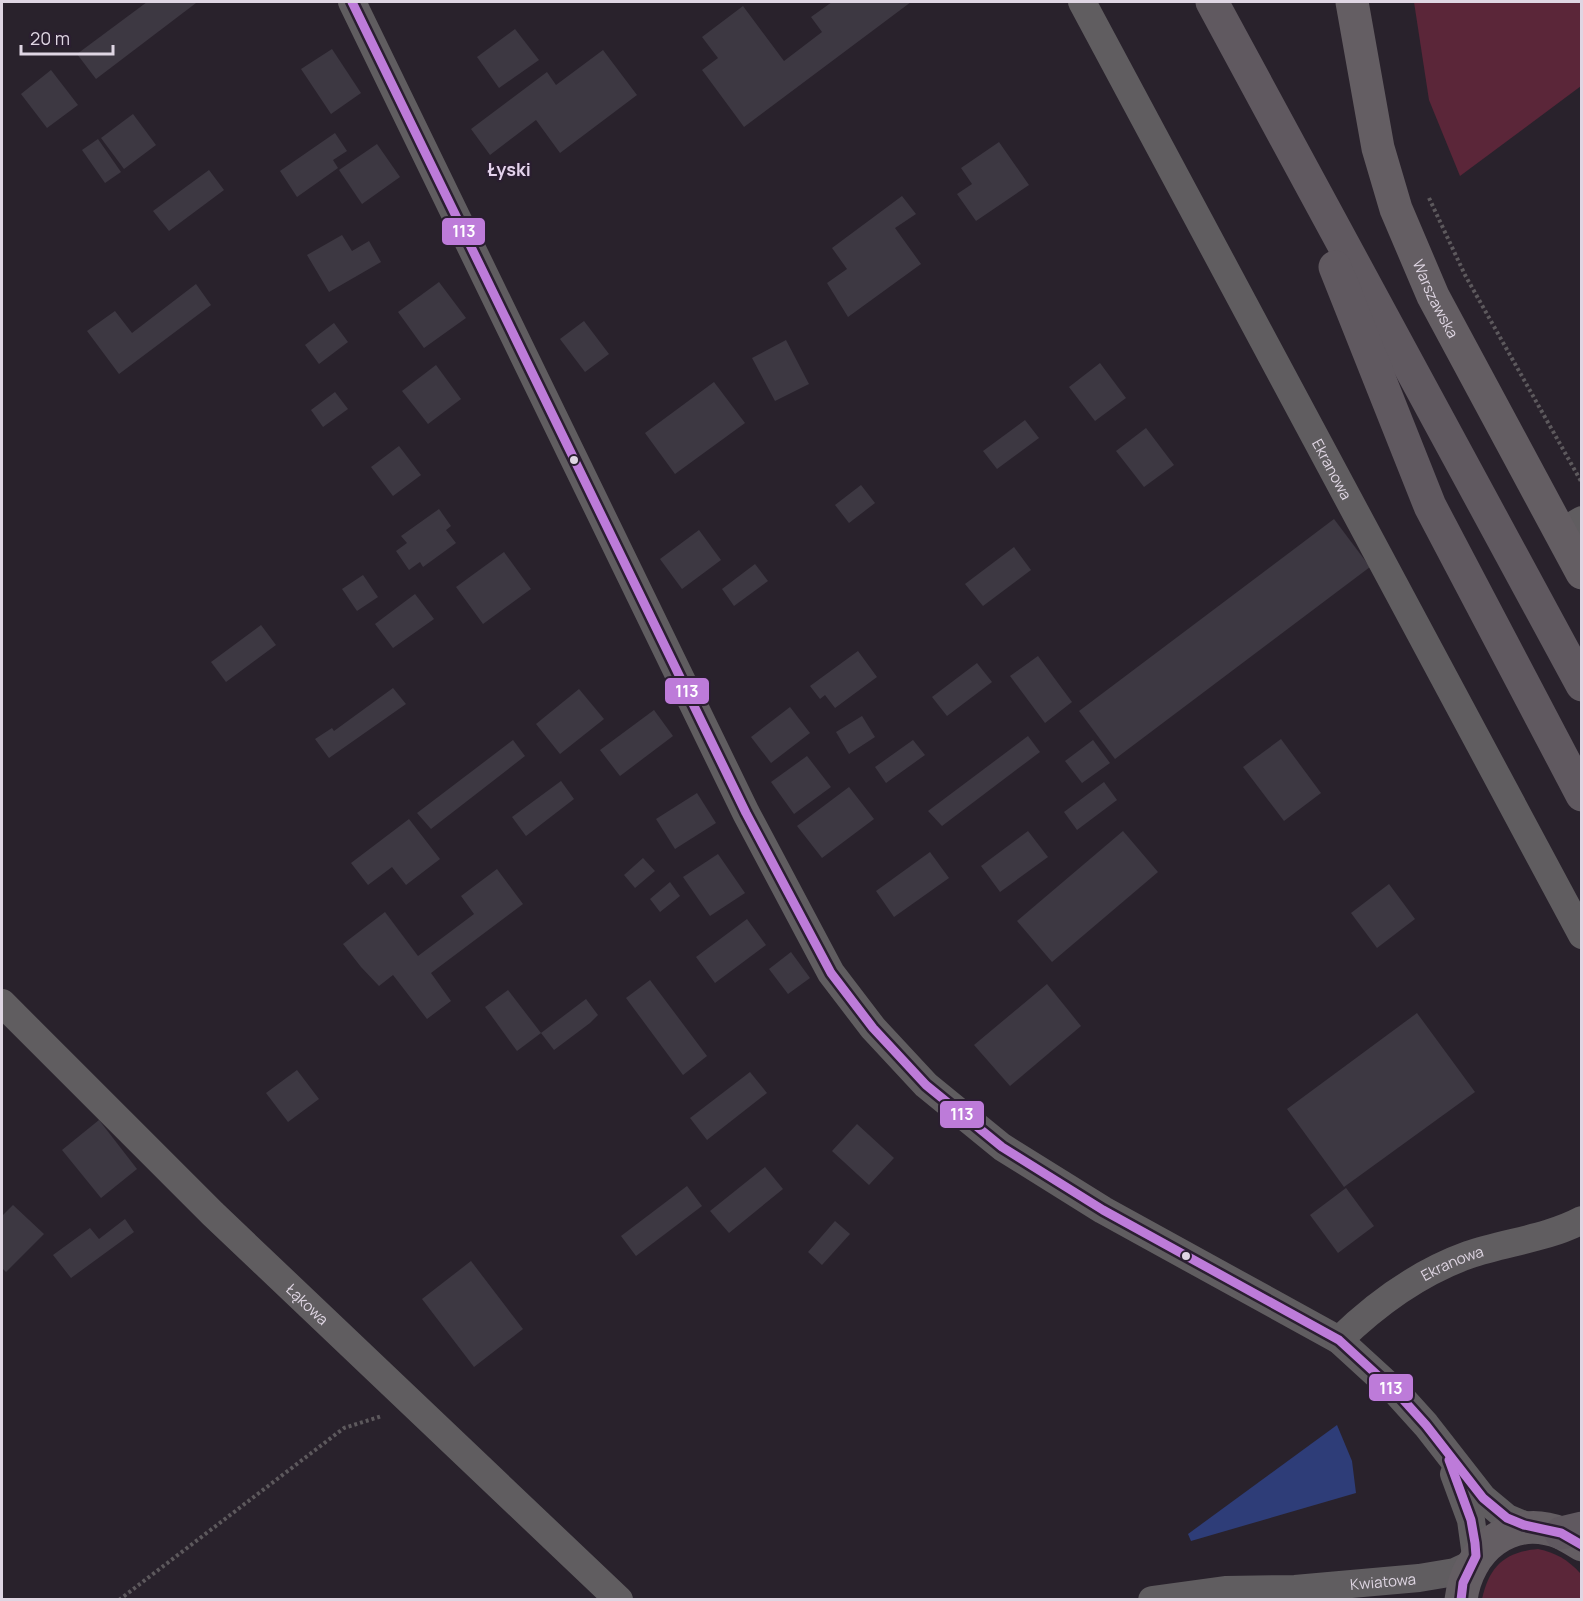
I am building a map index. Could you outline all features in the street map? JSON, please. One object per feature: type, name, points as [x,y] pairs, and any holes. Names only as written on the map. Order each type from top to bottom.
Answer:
[{"type":"highway","points":[[1212,2],[1581,685]]},
{"type":"highway","points":[[1280,126],[1430,506],[1581,795]]},
{"type":"street","points":[[352,2],[746,813],[831,973],[873,1028],[926,1085],[1002,1147],[1103,1210],[1339,1340],[1398,1394],[1426,1425],[1483,1498],[1507,1518],[1524,1525],[1566,1533]]},
{"type":"street","name":"Ekranowa","points":[[1082,2],[1581,935]]},
{"type":"street","name":"Warszawska","points":[[1352,2],[1378,148],[1396,208],[1433,296],[1571,527],[1581,573]]},
{"type":"street","name":"Łąkowa","points":[[2,1003],[213,1214],[619,1599]]},
{"type":"street","name":"Ekranowa","points":[[1339,1340],[1369,1311],[1418,1278],[1468,1255],[1566,1228],[1581,1220]]},
{"type":"street","points":[[1446,1452],[1471,1520],[1473,1561]]},
{"type":"street","points":[[1461,1599],[1463,1583],[1473,1561],[1493,1540],[1516,1530],[1566,1533]]},
{"type":"street","name":"Kwiatowa","points":[[1152,1599],[1225,1590],[1295,1589],[1419,1578],[1455,1572],[1473,1561]]},
{"type":"street","name":"Kwiatowa","points":[[1295,1589],[1346,1599]]},
{"type":"path","points":[[1426,192],[1465,275],[1581,483]]},
{"type":"path","points":[[118,1599],[344,1428],[388,1414],[425,1415]]},
{"type":"shaded area","points":[[1414,2],[1581,2],[1581,86],[1460,176],[1429,100]]},
{"type":"shaded area","points":[[1538,1549],[1561,1557],[1580,1573],[1581,1599],[1482,1599],[1489,1578],[1500,1563],[1516,1554]]},
{"type":"water","points":[[1337,1425],[1352,1461],[1356,1493],[1191,1541],[1188,1534]]},
{"type":"building","points":[[147,2],[196,3],[96,79],[77,54]]},
{"type":"building","points":[[832,2],[911,2],[744,127],[702,70],[718,58],[702,37],[743,6],[784,61],[822,32],[811,17]]},
{"type":"building","points":[[515,29],[539,60],[499,88],[477,57]]},
{"type":"building","points":[[332,49],[361,93],[331,114],[301,69]]},
{"type":"building","points":[[603,50],[637,95],[560,153],[536,120],[490,155],[471,129],[547,72],[556,85]]},
{"type":"building","points":[[51,70],[78,105],[47,128],[21,94]]},
{"type":"building","points":[[133,114],[156,145],[124,169],[101,138]]},
{"type":"building","points":[[335,133],[347,151],[333,160],[338,168],[297,197],[280,171]]},
{"type":"building","points":[[98,139],[121,172],[105,183],[82,150]]},
{"type":"building","points":[[999,142],[1029,185],[976,221],[957,194],[972,184],[961,168]]},
{"type":"building","points":[[377,144],[400,177],[362,204],[339,170]]},
{"type":"building","points":[[209,170],[224,190],[169,231],[153,211]]},
{"type":"building","points":[[902,196],[916,214],[895,228],[921,264],[848,317],[827,283],[847,269],[832,248]]},
{"type":"building","points":[[342,235],[352,251],[369,241],[381,262],[329,292],[307,255]]},
{"type":"building","points":[[439,282],[466,318],[424,348],[398,312]]},
{"type":"building","points":[[196,284],[211,305],[119,374],[87,331],[115,311],[132,333]]},
{"type":"building","points":[[584,321],[609,354],[585,372],[560,339]]},
{"type":"building","points":[[334,323],[348,342],[319,364],[305,345]]},
{"type":"building","points":[[786,340],[809,384],[775,401],[752,358]]},
{"type":"building","points":[[1100,363],[1126,398],[1095,421],[1069,387]]},
{"type":"building","points":[[436,365],[461,399],[428,424],[402,391]]},
{"type":"building","points":[[714,382],[745,423],[675,474],[645,433]]},
{"type":"building","points":[[335,392],[348,409],[323,427],[311,410]]},
{"type":"building","points":[[1025,420],[1039,438],[997,469],[983,451]]},
{"type":"building","points":[[1146,428],[1174,465],[1144,487],[1116,451]]},
{"type":"building","points":[[399,446],[421,475],[393,496],[371,467]]},
{"type":"building","points":[[861,485],[875,503],[849,523],[835,505]]},
{"type":"building","points":[[439,509],[451,526],[446,530],[456,543],[423,567],[420,562],[409,570],[396,551],[407,543],[401,536]]},
{"type":"building","points":[[1334,519],[1370,567],[1115,759],[1079,711]]},
{"type":"building","points":[[699,530],[721,560],[682,589],[660,559]]},
{"type":"building","points":[[1014,547],[1031,570],[983,606],[965,584]]},
{"type":"building","points":[[504,552],[531,589],[483,624],[456,587]]},
{"type":"building","points":[[755,564],[768,581],[734,606],[722,589]]},
{"type":"building","points":[[363,575],[378,597],[357,611],[342,589]]},
{"type":"building","points":[[415,594],[434,619],[393,648],[375,624]]},
{"type":"building","points":[[261,625],[276,645],[226,682],[211,662]]},
{"type":"building","points":[[858,651],[877,677],[835,708],[825,695],[820,699],[810,686]]},
{"type":"building","points":[[1038,656],[1072,702],[1045,723],[1010,676]]},
{"type":"building","points":[[977,663],[992,682],[947,716],[932,697]]},
{"type":"building","points":[[393,688],[406,704],[329,758],[315,739],[332,728],[334,731]]},
{"type":"building","points":[[579,689],[604,719],[560,754],[536,724]]},
{"type":"building","points":[[790,707],[810,733],[771,763],[751,737]]},
{"type":"building","points":[[654,710],[673,736],[620,776],[600,750]]},
{"type":"building","points":[[862,716],[875,737],[849,754],[836,732]]},
{"type":"building","points":[[1028,736],[1040,752],[942,826],[928,811]]},
{"type":"building","points":[[1281,739],[1321,793],[1284,821],[1243,767]]},
{"type":"building","points":[[513,740],[525,756],[431,829],[417,813]]},
{"type":"building","points":[[913,740],[925,755],[886,783],[875,767]]},
{"type":"building","points":[[1093,740],[1110,763],[1082,783],[1065,761]]},
{"type":"building","points":[[807,756],[831,787],[794,814],[771,782]]},
{"type":"building","points":[[561,781],[574,799],[526,836],[512,817]]},
{"type":"building","points":[[1104,782],[1117,800],[1077,830],[1064,812]]},
{"type":"building","points":[[849,787],[874,819],[822,858],[797,826]]},
{"type":"building","points":[[697,793],[716,823],[675,849],[656,819]]},
{"type":"building","points":[[409,819],[440,859],[406,885],[392,867],[368,885],[351,863]]},
{"type":"building","points":[[1028,831],[1048,857],[1000,892],[981,866]]},
{"type":"building","points":[[1123,831],[1158,872],[1052,962],[1017,921]]},
{"type":"building","points":[[930,852],[949,878],[894,917],[876,891]]},
{"type":"building","points":[[718,854],[745,893],[710,916],[683,877]]},
{"type":"building","points":[[643,858],[655,871],[635,888],[624,875]]},
{"type":"building","points":[[497,869],[523,904],[431,973],[451,1001],[427,1019],[393,975],[379,986],[343,944],[385,912],[418,956],[474,914],[461,896]]},
{"type":"building","points":[[670,882],[680,896],[660,912],[650,899]]},
{"type":"building","points":[[1389,884],[1415,919],[1377,948],[1351,913]]},
{"type":"building","points":[[747,919],[766,945],[715,983],[696,957]]},
{"type":"building","points":[[791,952],[810,978],[788,994],[769,969]]},
{"type":"building","points":[[650,980],[707,1056],[683,1075],[626,998]]},
{"type":"building","points":[[1047,984],[1081,1026],[1010,1086],[974,1045]]},
{"type":"building","points":[[508,990],[541,1033],[517,1051],[485,1007]]},
{"type":"building","points":[[586,999],[598,1015],[554,1050],[541,1033]]},
{"type":"building","points":[[1417,1013],[1475,1092],[1344,1187],[1287,1109]]},
{"type":"building","points":[[297,1070],[319,1099],[288,1122],[266,1093]]},
{"type":"building","points":[[750,1072],[767,1093],[707,1140],[690,1118]]},
{"type":"building","points":[[99,1120],[137,1169],[101,1198],[62,1150]]},
{"type":"building","points":[[857,1124],[894,1158],[869,1185],[832,1151]]},
{"type":"building","points":[[765,1167],[783,1189],[729,1233],[710,1211]]},
{"type":"building","points":[[687,1186],[702,1206],[636,1256],[621,1236]]},
{"type":"building","points":[[1346,1188],[1374,1226],[1338,1253],[1310,1215]]},
{"type":"building","points":[[13,1205],[44,1234],[6,1272],[2,1268],[2,1216]]},
{"type":"building","points":[[125,1219],[134,1232],[71,1278],[53,1255],[90,1228],[99,1239]]},
{"type":"building","points":[[835,1221],[850,1234],[822,1265],[808,1252]]},
{"type":"building","points":[[471,1261],[523,1329],[474,1367],[422,1299]]},
{"type":"transit line","name":"113","points":[[352,2],[746,813],[831,973],[873,1028],[926,1085],[1002,1147],[1103,1210],[1339,1340],[1398,1394],[1426,1425],[1483,1498],[1507,1518],[1524,1525],[1561,1533],[1582,1545]]},
{"type":"transit line","name":"113","points":[[1449,1460],[1471,1520],[1475,1543],[1476,1556],[1463,1583],[1461,1600]]},
{"type":"district","name":"Łyski","points":[[509,169]]}]
